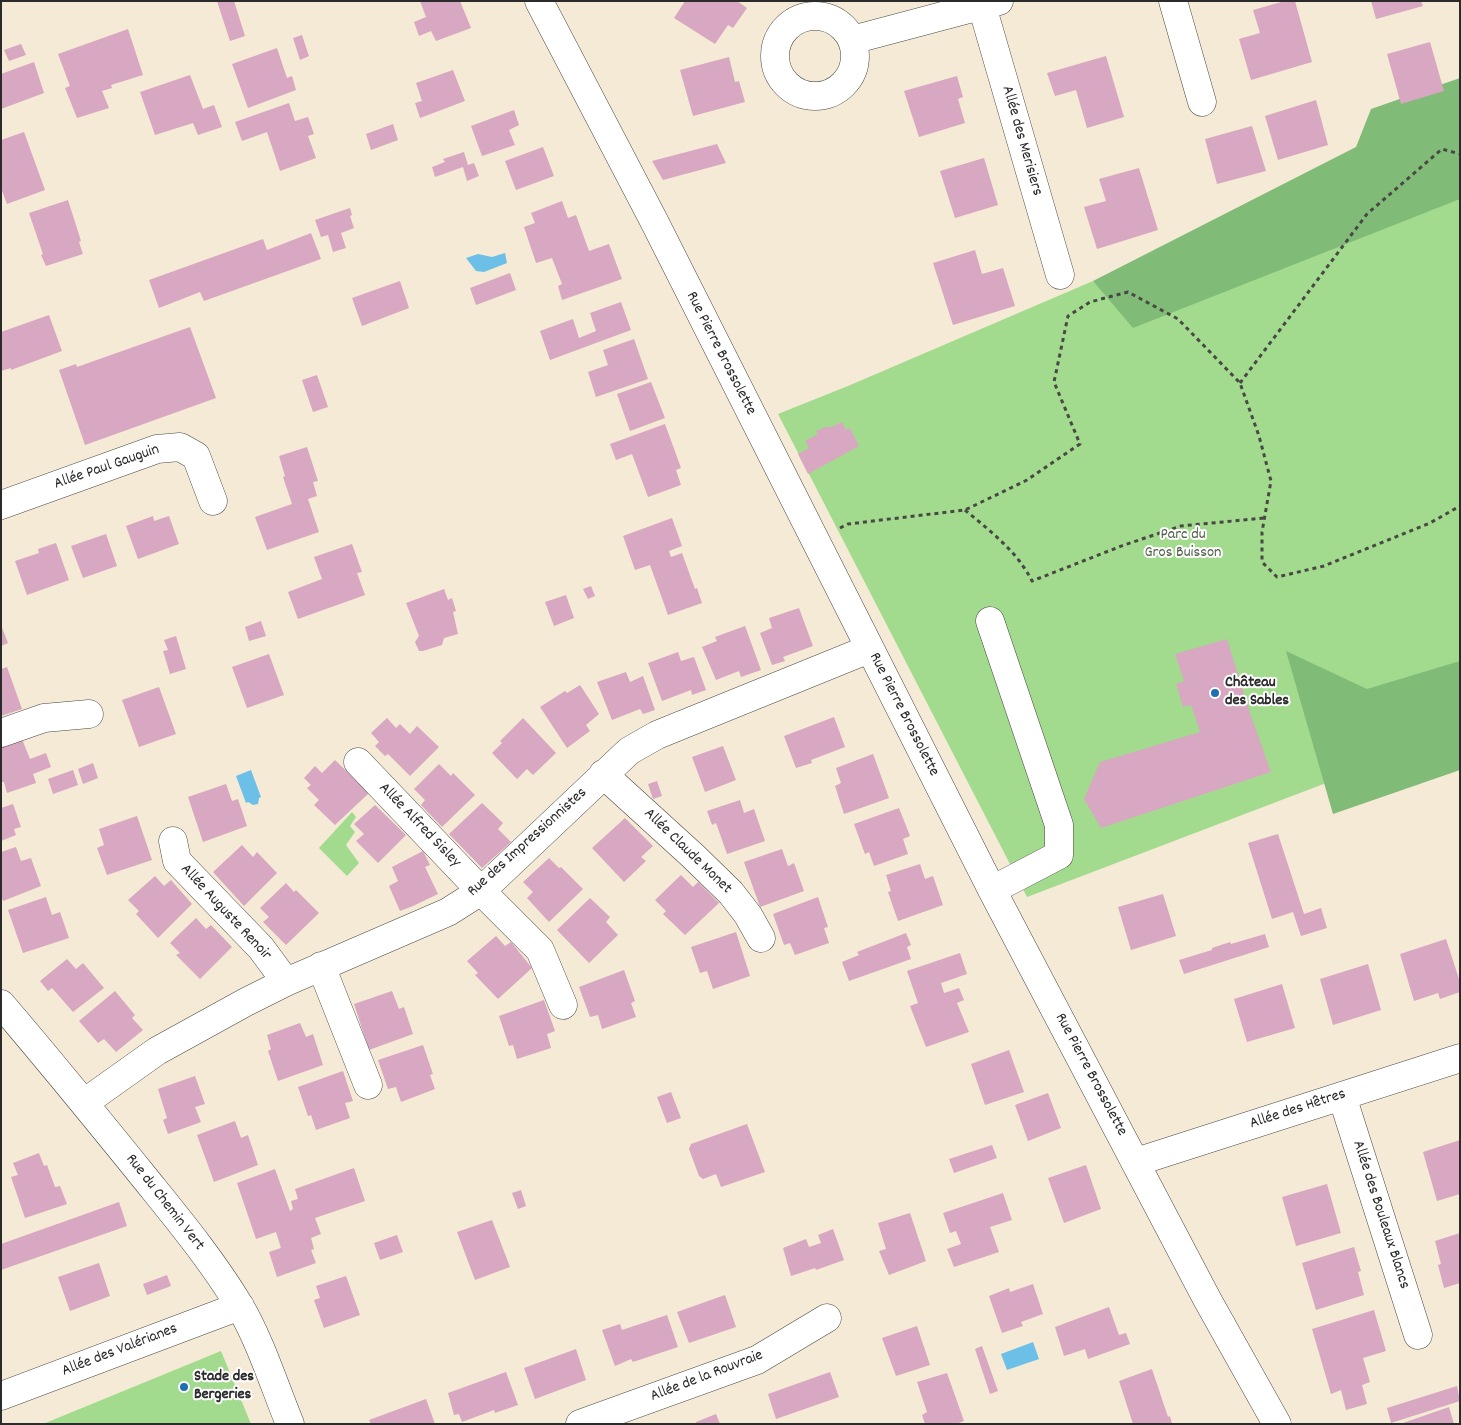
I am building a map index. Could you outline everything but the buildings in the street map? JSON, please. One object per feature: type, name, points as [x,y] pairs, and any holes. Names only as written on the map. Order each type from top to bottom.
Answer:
[{"type":"street","name":"Rue Pierre Brossolette","points":[[539,1],[614,142],[992,890],[1207,1299],[1277,1424]]},
{"type":"street","points":[[1173,1],[1202,102]]},
{"type":"street","points":[[852,40],[991,4]]},
{"type":"street","name":"Allée des Merisiers","points":[[991,4],[1060,275]]},
{"type":"street","name":"Allée Paul Gauguin","points":[[1,505],[157,449],[180,447],[196,456],[213,501]]},
{"type":"street","points":[[990,621],[1059,825],[1059,855],[992,890]]},
{"type":"street","name":"Rue des Impressionnistes","points":[[84,1102],[157,1051],[286,982],[448,912],[481,891],[603,774],[629,752],[657,735],[869,649]]},
{"type":"street","points":[[1,733],[44,718],[89,714]]},
{"type":"street","name":"Allée Alfred Sisley","points":[[358,762],[540,950],[563,1005]]},
{"type":"street","name":"Allée Claude Monet","points":[[603,774],[693,856],[731,894],[748,915],[761,938]]},
{"type":"street","name":"Allée Auguste Renoir","points":[[173,841],[177,861],[261,948],[286,982]]},
{"type":"street","points":[[321,966],[368,1085]]},
{"type":"street","name":"Rue du Chemin Vert","points":[[1,1004],[84,1102],[171,1210],[240,1306],[256,1339],[290,1424]]},
{"type":"street","name":"Allée des Hêtres","points":[[1136,1162],[1460,1058]]},
{"type":"street","name":"Allée des Bouleaux Blancs","points":[[1342,1096],[1418,1335]]},
{"type":"street","name":"Allée des Valérianes","points":[[1,1396],[240,1306]]},
{"type":"street","name":"Allée de la Rouvraie","points":[[580,1424],[756,1360],[827,1318]]},
{"type":"path","points":[[1240,383],[1367,214],[1442,149],[1460,154]]},
{"type":"path","points":[[815,540],[848,524],[964,510],[1027,480],[1080,444],[1054,382],[1068,316],[1090,302],[1128,292],[1178,318],[1240,383],[1271,480],[1262,532],[1262,562],[1277,577],[1324,566],[1430,522],[1460,506]]},
{"type":"path","points":[[964,510],[998,538],[1025,568],[1032,581],[1182,526],[1264,518]]},
{"type":"green space","points":[[1460,78],[1460,199],[1133,328],[1093,281],[1356,147],[1371,109]]},
{"type":"green space","name":"Parc du Gros Buisson","points":[[1460,139],[1460,732],[1027,897],[778,414],[1093,281],[1097,285]]},
{"type":"green space","points":[[1286,651],[1367,689],[1460,661],[1460,770],[1333,814]]},
{"type":"green space","points":[[352,812],[356,817],[350,826],[355,832],[346,845],[359,863],[347,876],[319,848]]},
{"type":"green space","name":"Stade des Bergeries","points":[[221,1351],[251,1424],[43,1424]]},
{"type":"water","points":[[505,253],[507,263],[484,272],[476,271],[466,258],[478,254],[492,257]]},
{"type":"water","points":[[251,770],[261,797],[258,804],[253,805],[248,802],[246,803],[236,776]]},
{"type":"water","points":[[1033,1342],[1039,1359],[1007,1370],[1001,1354]]},
{"type":"place","name":"Château des Sables","points":[[1215,693]]},
{"type":"place","name":"Stade des Bergeries","points":[[184,1387]]}]
